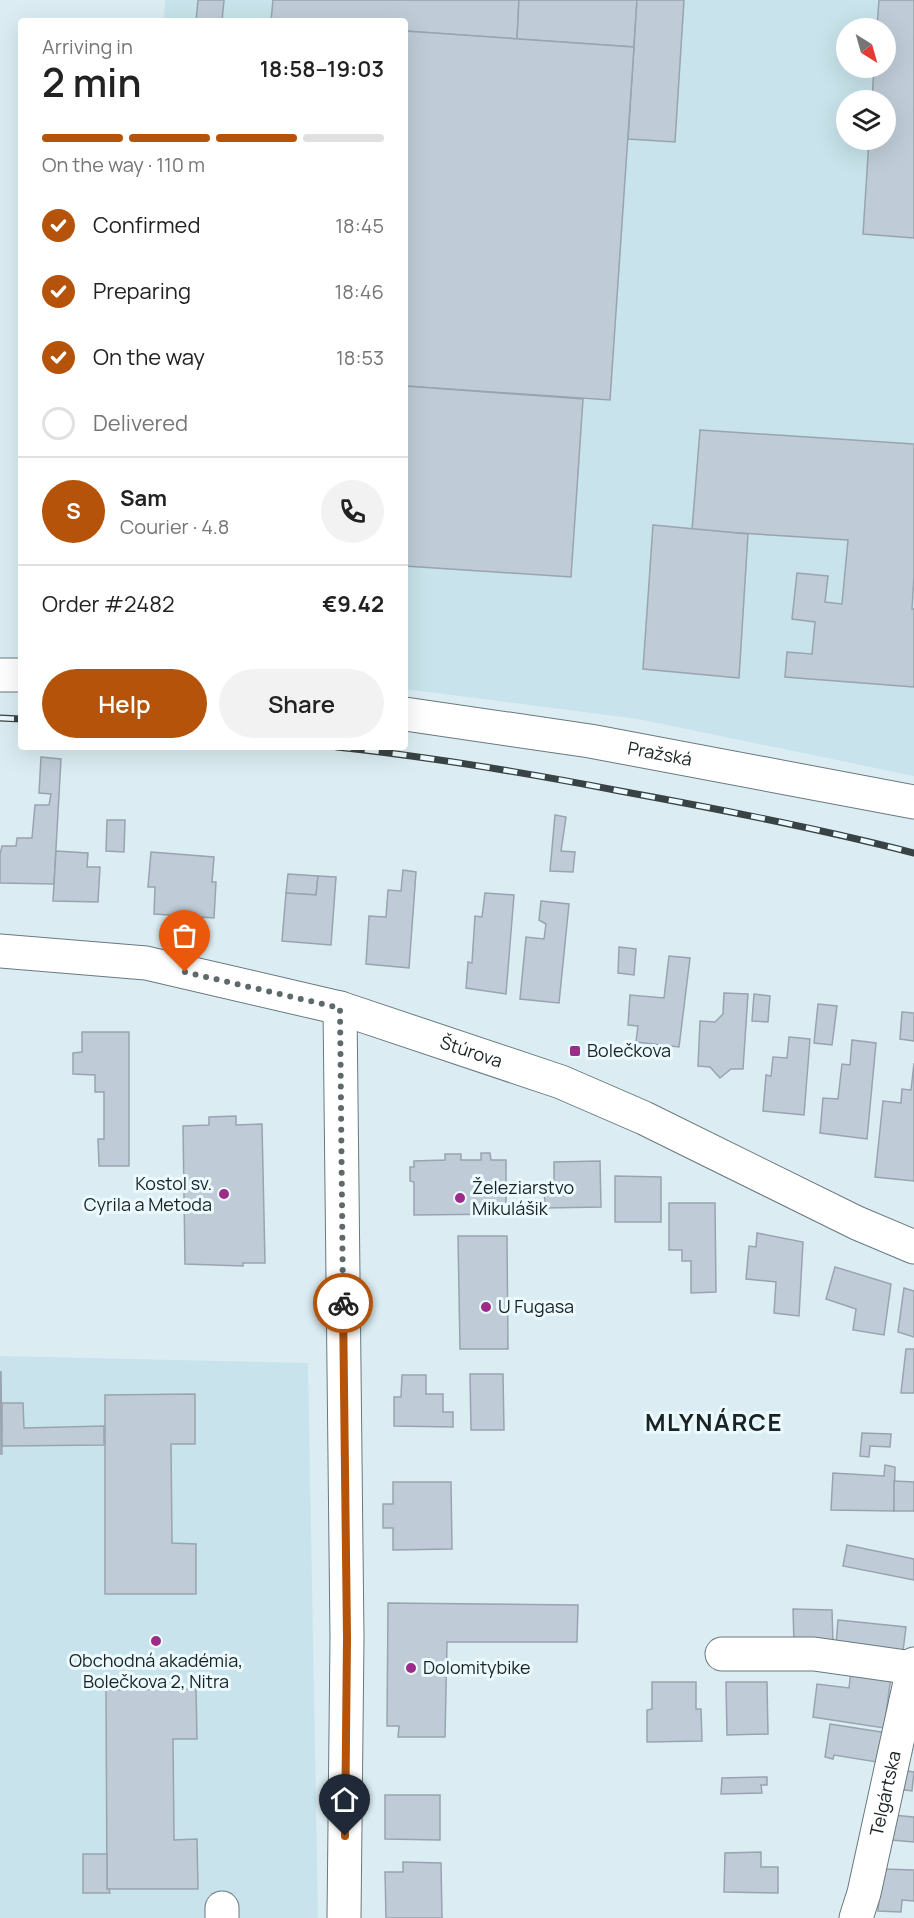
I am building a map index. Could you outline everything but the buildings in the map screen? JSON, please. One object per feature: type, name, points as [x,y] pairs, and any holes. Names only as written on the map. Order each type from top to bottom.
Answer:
[{"type":"street","points":[[0,675],[18,675]]},
{"type":"street","name":"Pražská","points":[[408,714],[590,741],[914,802]]},
{"type":"street","name":"Štúrova","points":[[0,951],[146,963],[340,1008],[561,1082],[644,1118],[857,1223],[914,1247]]},
{"type":"street","points":[[340,1008],[347,1638],[344,1918]]},
{"type":"street","name":"Telgártska","points":[[722,1654],[814,1654],[914,1666],[864,1893],[856,1918]]},
{"type":"shaded area","points":[[165,0],[914,0],[914,776],[638,719],[408,689],[408,18],[164,18]]},
{"type":"shaded area","name":"Obchodná akadémia, Bolečkova 2, Nitra","points":[[0,1356],[308,1363],[318,1918],[0,1918]]},
{"type":"railway","points":[[0,718],[18,719]]},
{"type":"railway","points":[[364,750],[585,784],[768,819],[914,853]]},
{"type":"way so far","points":[[185,972],[340,1008],[343,1303]]},
{"type":"place","name":"Bolečkova","points":[[575,1051]]},
{"type":"place","name":"Kostol sv. Cyrila a Metoda","points":[[224,1194]]},
{"type":"place","name":"Železiarstvo Mikulášik","points":[[460,1198]]},
{"type":"place","name":"U Fugasa","points":[[486,1307]]},
{"type":"place","name":"Obchodná akadémia, Bolečkova 2, Nitra","points":[[156,1641]]},
{"type":"place","name":"Dolomitybike","points":[[411,1668]]},
{"type":"district","name":"MLYNÁRCE","points":[[714,1423]]},
{"type":"route","points":[[343,1303],[347,1638],[345,1836]]}]
